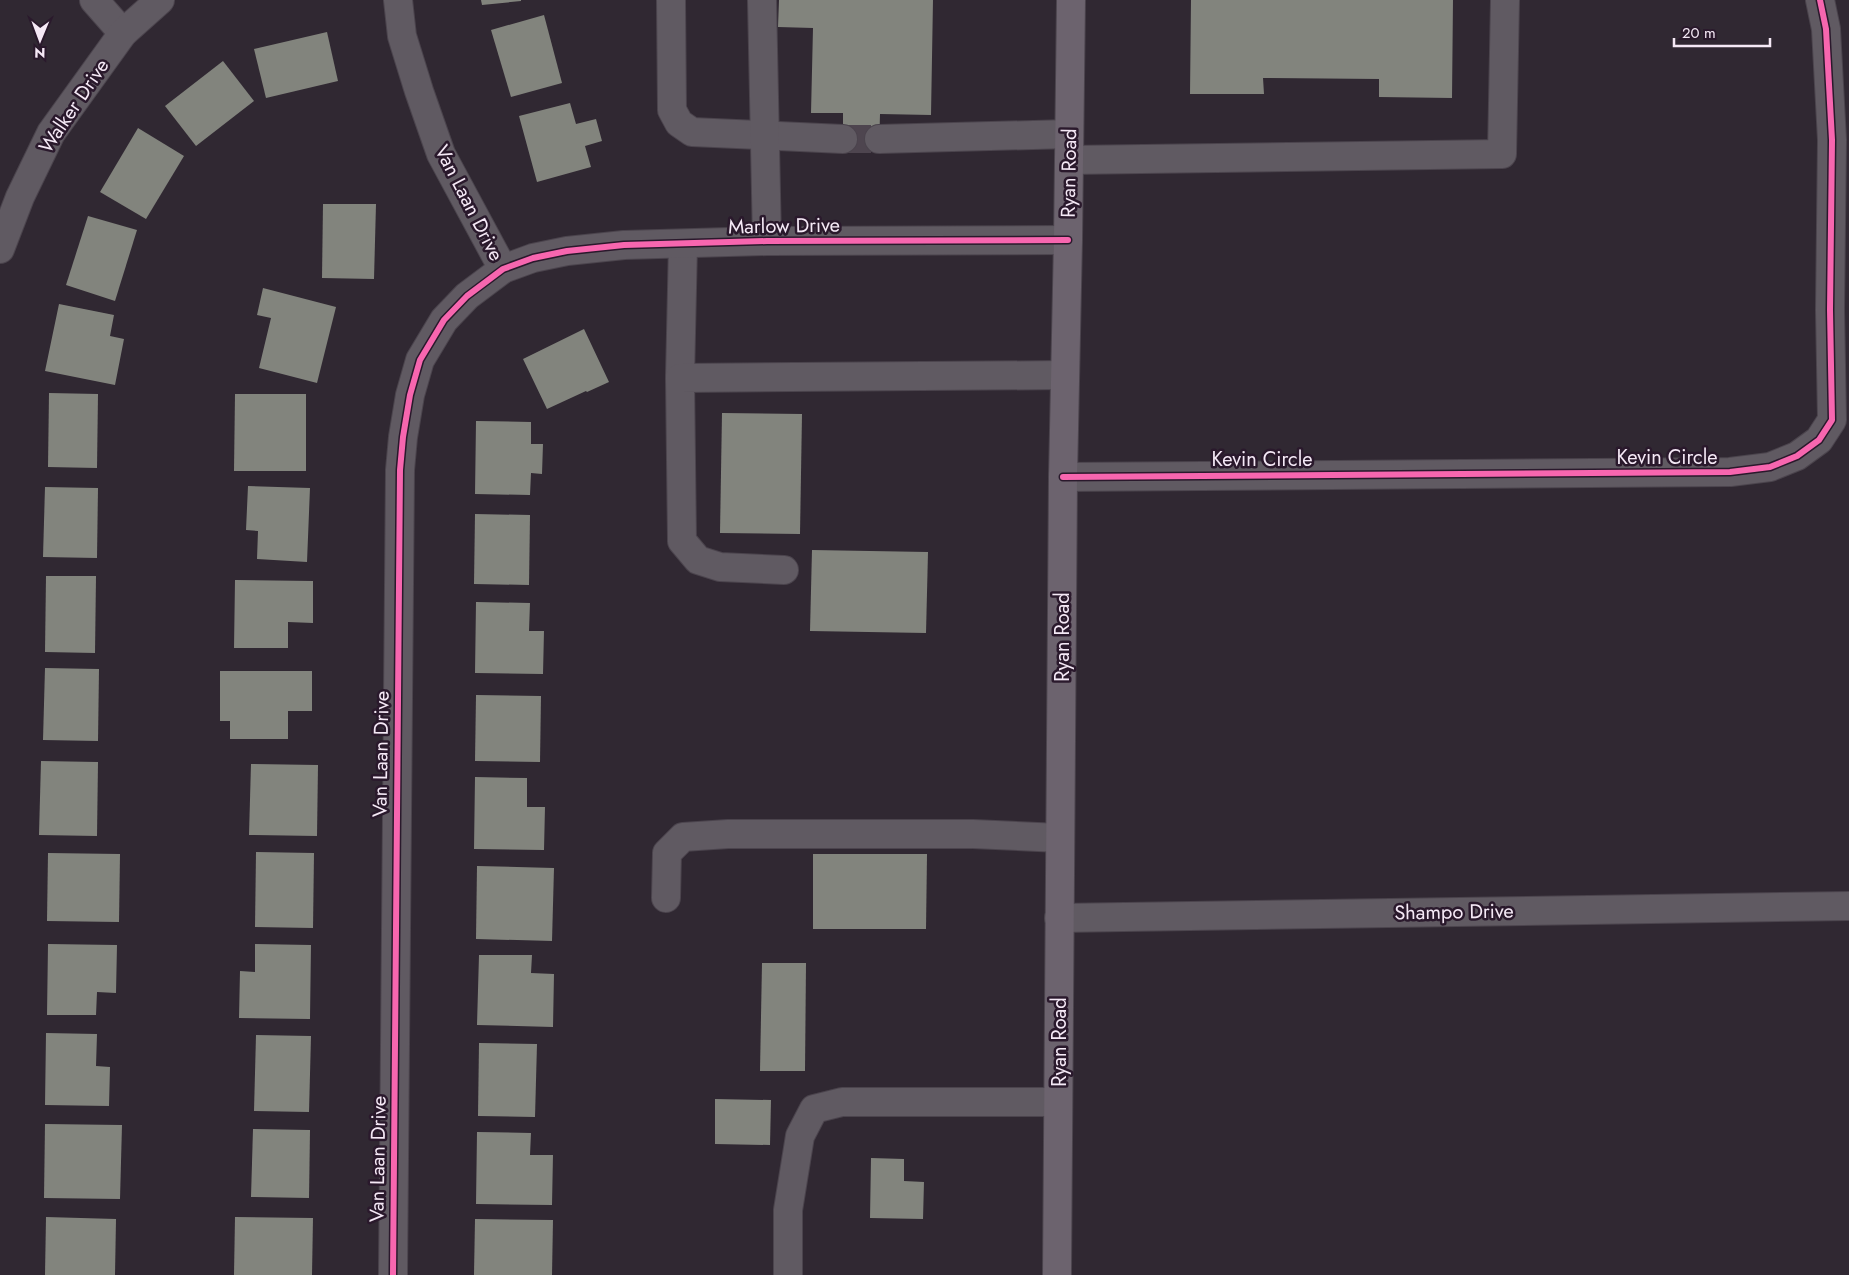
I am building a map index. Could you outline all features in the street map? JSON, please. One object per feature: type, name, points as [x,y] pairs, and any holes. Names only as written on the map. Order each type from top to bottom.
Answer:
[{"type":"main road","name":"Ryan Road","points":[[1057,1275],[1063,477],[1071,0]]},
{"type":"street","points":[[94,0],[123,33],[160,0]]},
{"type":"street","name":"Van Laan Drive","points":[[393,1275],[400,480],[403,437],[410,395],[420,360],[444,320],[467,296],[503,269],[441,154],[418,91],[402,36],[398,0]]},
{"type":"street","points":[[671,0],[672,110],[679,123],[692,132],[843,138]]},
{"type":"street","points":[[762,0],[767,241]]},
{"type":"street","points":[[879,139],[1069,147],[1502,154],[1505,0]]},
{"type":"street","name":"Kevin Circle","points":[[1063,477],[1730,472],[1770,467],[1797,456],[1820,440],[1832,420],[1830,310],[1832,140],[1826,28],[1820,0]]},
{"type":"street","name":"Walker Drive","points":[[0,249],[20,197],[51,133],[123,33]]},
{"type":"street","name":"Marlow Drive","points":[[503,269],[533,258],[567,251],[624,245],[767,241],[1068,240]]},
{"type":"street","points":[[683,244],[680,378],[682,541],[698,560],[720,568],[784,570]]},
{"type":"street","points":[[680,378],[1065,375]]},
{"type":"street","points":[[666,898],[666,853],[683,837],[728,834],[974,834],[1060,838]]},
{"type":"street","name":"Shampo Drive","points":[[1059,918],[1849,906]]},
{"type":"street","points":[[788,1275],[788,1210],[800,1136],[814,1108],[842,1102],[1058,1102]]},
{"type":"building","points":[[481,0],[521,0],[521,1],[482,5]]},
{"type":"building","points":[[779,0],[933,0],[931,115],[880,114],[879,152],[843,151],[843,113],[811,113],[813,28],[778,27]]},
{"type":"building","points":[[1191,0],[1453,0],[1452,98],[1379,97],[1379,79],[1263,78],[1264,94],[1190,94]]},
{"type":"building","points":[[544,15],[562,83],[511,97],[491,30]]},
{"type":"building","points":[[327,32],[338,81],[266,98],[254,49]]},
{"type":"building","points":[[223,61],[254,101],[196,146],[165,106]]},
{"type":"building","points":[[570,103],[576,124],[596,119],[602,141],[585,146],[591,167],[537,182],[519,116]]},
{"type":"building","points":[[138,128],[184,156],[146,219],[100,192]]},
{"type":"building","points":[[323,204],[376,204],[374,279],[322,278]]},
{"type":"building","points":[[88,216],[137,230],[115,301],[66,285]]},
{"type":"building","points":[[263,288],[336,307],[317,383],[259,368],[271,318],[257,315]]},
{"type":"building","points":[[59,304],[114,315],[110,336],[124,339],[115,385],[45,371]]},
{"type":"building","points":[[584,329],[609,382],[547,409],[523,359]]},
{"type":"building","points":[[49,393],[98,394],[97,468],[48,467]]},
{"type":"building","points":[[235,394],[306,394],[306,471],[234,471]]},
{"type":"building","points":[[722,413],[802,414],[800,534],[720,533]]},
{"type":"building","points":[[476,421],[531,422],[531,444],[543,444],[542,474],[531,473],[530,495],[475,494]]},
{"type":"building","points":[[248,486],[310,488],[307,562],[257,559],[258,531],[246,530]]},
{"type":"building","points":[[45,487],[98,488],[97,558],[43,557]]},
{"type":"building","points":[[475,514],[530,515],[529,585],[474,584]]},
{"type":"building","points":[[812,550],[928,552],[926,633],[810,631]]},
{"type":"building","points":[[46,576],[96,576],[95,653],[45,652]]},
{"type":"building","points":[[235,580],[313,581],[313,623],[288,622],[288,648],[234,648]]},
{"type":"building","points":[[476,602],[530,603],[529,631],[544,631],[543,674],[475,673]]},
{"type":"building","points":[[45,668],[99,669],[98,741],[43,740]]},
{"type":"building","points":[[220,671],[312,671],[312,711],[288,711],[288,739],[230,739],[230,721],[220,721]]},
{"type":"building","points":[[476,695],[541,696],[540,762],[475,761]]},
{"type":"building","points":[[41,761],[98,762],[97,836],[39,835]]},
{"type":"building","points":[[251,764],[318,765],[317,836],[249,835]]},
{"type":"building","points":[[475,777],[527,778],[527,807],[545,807],[544,850],[474,849]]},
{"type":"building","points":[[256,852],[314,853],[313,928],[255,927]]},
{"type":"building","points":[[48,853],[120,854],[119,922],[47,921]]},
{"type":"building","points":[[813,854],[927,854],[926,929],[813,929]]},
{"type":"building","points":[[477,866],[554,868],[552,941],[476,939]]},
{"type":"building","points":[[48,944],[117,945],[116,993],[97,992],[96,1015],[47,1015]]},
{"type":"building","points":[[255,944],[311,945],[310,1019],[239,1018],[240,971],[255,972]]},
{"type":"building","points":[[479,955],[532,955],[531,973],[554,974],[553,1027],[477,1025]]},
{"type":"building","points":[[762,963],[806,963],[805,1071],[760,1071]]},
{"type":"building","points":[[46,1033],[97,1034],[96,1066],[110,1067],[109,1106],[45,1105]]},
{"type":"building","points":[[256,1035],[311,1036],[309,1112],[254,1111]]},
{"type":"building","points":[[479,1043],[537,1044],[535,1117],[478,1116]]},
{"type":"building","points":[[715,1099],[771,1100],[770,1145],[715,1144]]},
{"type":"building","points":[[45,1124],[122,1125],[120,1199],[44,1198]]},
{"type":"building","points":[[253,1129],[310,1130],[309,1198],[251,1197]]},
{"type":"building","points":[[477,1132],[531,1133],[530,1155],[553,1155],[552,1205],[476,1204]]},
{"type":"building","points":[[871,1158],[904,1159],[904,1181],[924,1182],[923,1219],[870,1218]]},
{"type":"building","points":[[46,1217],[116,1219],[115,1275],[45,1275]]},
{"type":"building","points":[[235,1217],[313,1218],[312,1275],[234,1275]]},
{"type":"building","points":[[475,1219],[553,1220],[552,1275],[474,1275]]},
{"type":"tunnel","points":[[843,139],[879,139]]},
{"type":"cycle path","points":[[1063,477],[1730,472],[1770,467],[1797,456],[1819,440],[1832,420],[1830,310],[1832,140],[1826,29],[1820,0]]},
{"type":"cycle path","points":[[393,1275],[400,470],[410,395],[420,360],[444,320],[467,296],[503,269],[533,258],[567,251],[624,245],[767,241],[1068,240]]}]
